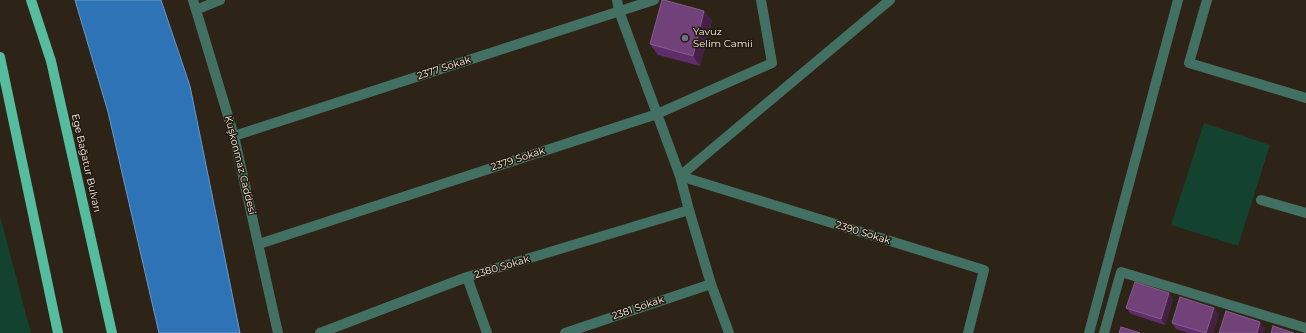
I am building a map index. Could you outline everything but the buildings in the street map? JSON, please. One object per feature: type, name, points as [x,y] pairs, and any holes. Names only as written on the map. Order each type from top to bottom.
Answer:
[{"type":"main road","name":"Ege Bağatur Bulvarı","points":[[31,0],[51,61],[112,333]]},
{"type":"main road","points":[[0,57],[58,333]]},
{"type":"street","name":"Kuşkonmaz Caddesi","points":[[193,0],[234,136],[278,333]]},
{"type":"street","points":[[196,10],[220,0]]},
{"type":"street","points":[[617,0],[619,11],[680,176],[688,210],[711,284],[729,333]]},
{"type":"street","name":"2377 Sokak","points":[[234,136],[654,0]]},
{"type":"street","name":"2379 Sokak","points":[[259,244],[657,114],[772,63],[761,0]]},
{"type":"street","points":[[680,176],[890,0]]},
{"type":"street","points":[[1089,333],[1178,0]]},
{"type":"street","points":[[1207,0],[1189,63],[1306,98]]},
{"type":"street","name":"2390 Sokak","points":[[680,176],[984,270],[968,333]]},
{"type":"street","points":[[1262,200],[1306,213]]},
{"type":"street","name":"2380 Sokak","points":[[320,333],[467,277],[688,210]]},
{"type":"street","points":[[1104,333],[1121,272],[1306,328]]},
{"type":"street","points":[[467,277],[487,333]]},
{"type":"street","name":"2381 Sokak","points":[[565,333],[711,284]]},
{"type":"green space","points":[[1204,123],[1270,145],[1238,246],[1171,225]]},
{"type":"green space","points":[[0,216],[31,333],[0,333]]},
{"type":"water","points":[[75,0],[161,0],[190,86],[240,333],[159,333],[108,112]]},
{"type":"place","name":"Yavuz Selim Camii","points":[[685,38]]}]
